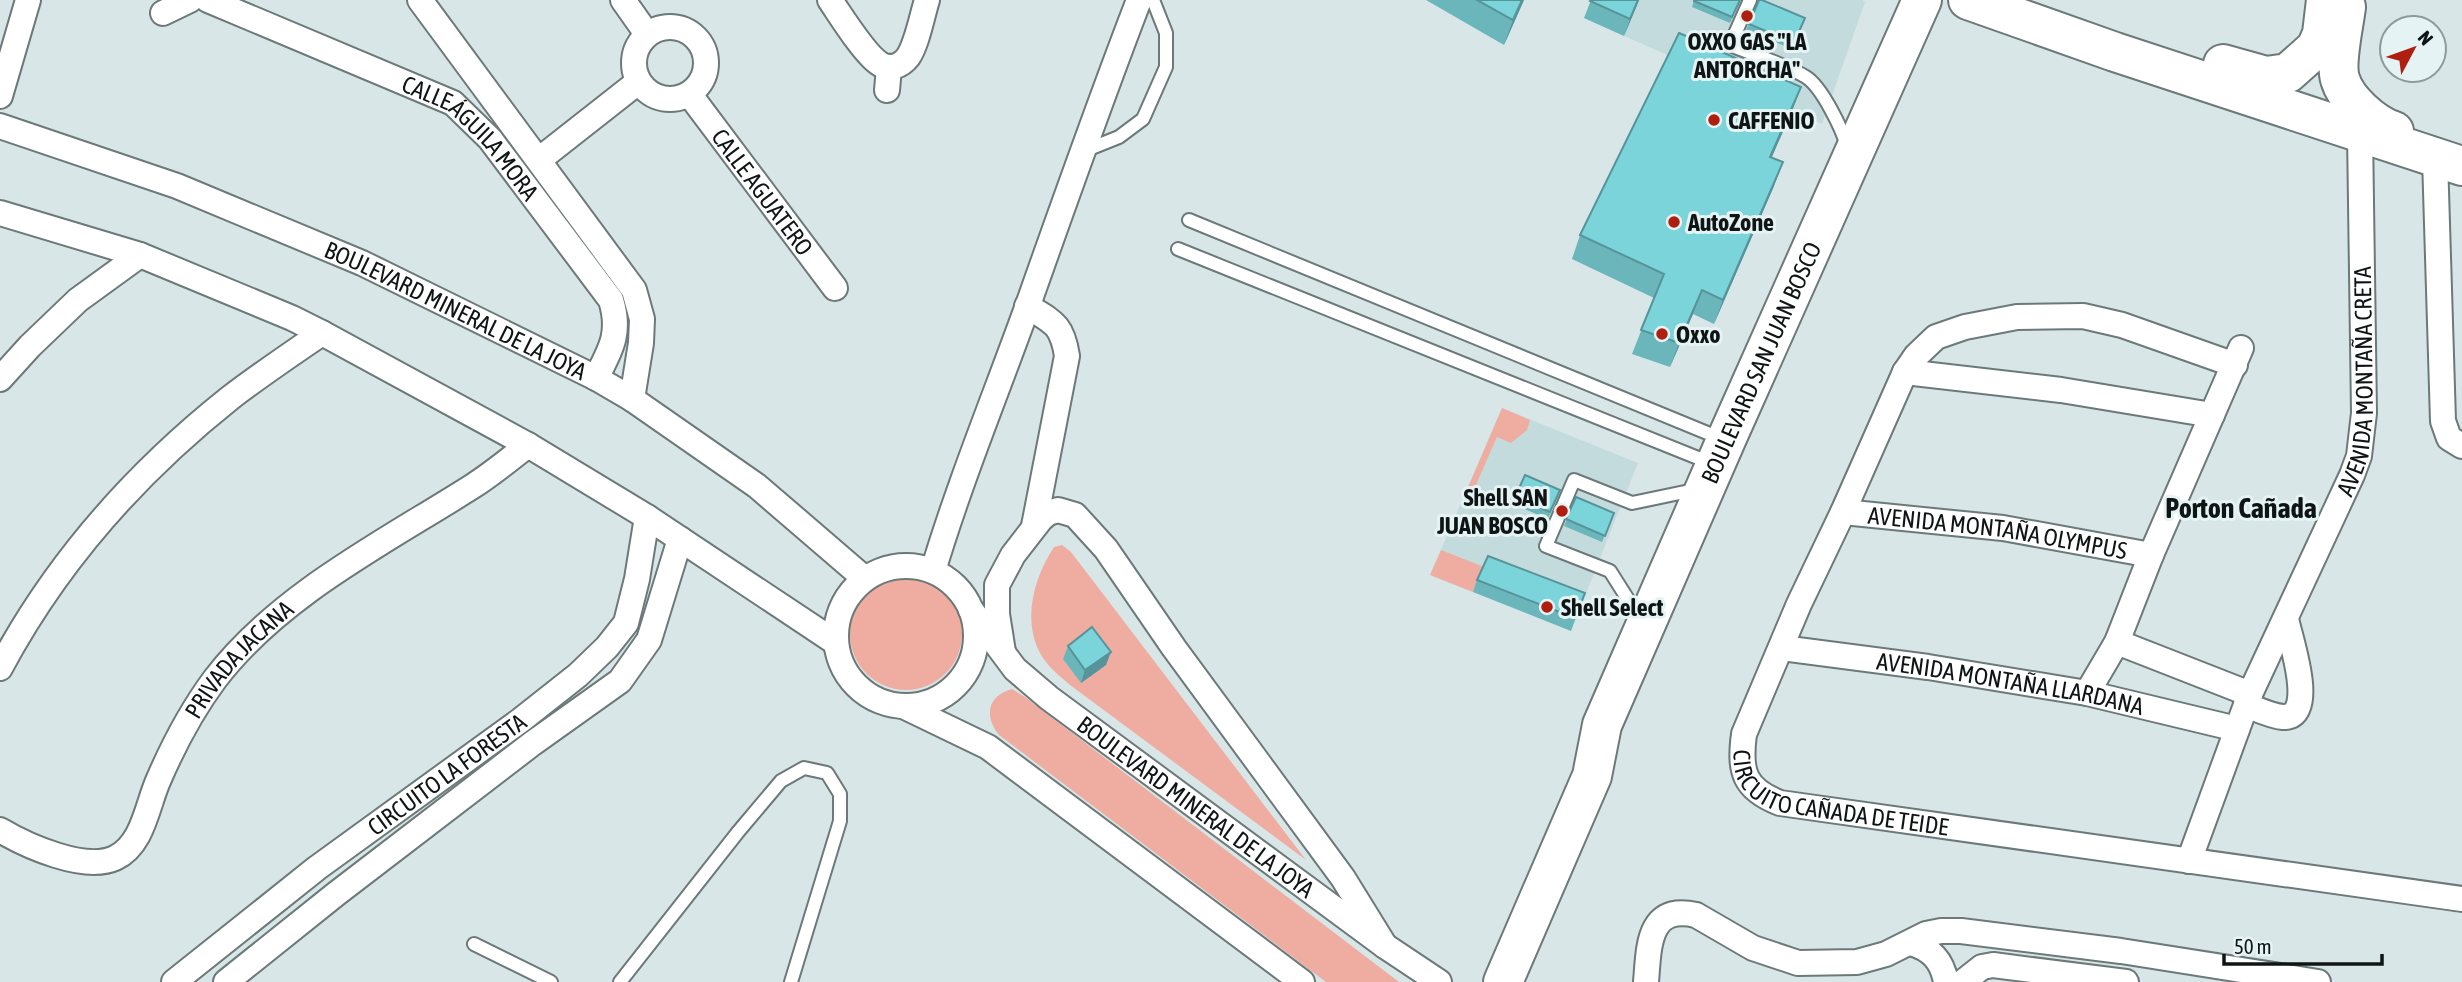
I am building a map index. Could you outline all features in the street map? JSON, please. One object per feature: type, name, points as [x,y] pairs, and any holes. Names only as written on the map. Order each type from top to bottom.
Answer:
[{"type":"main road","name":"BOULEVARD SAN JUAN BOSCO","points":[[1503,982],[1592,776],[1602,725],[1922,0]]},
{"type":"main road","points":[[1968,0],[2360,132],[2453,160]]},
{"type":"main road","points":[[2139,59],[2196,55],[2266,76],[2288,73],[2316,48],[2322,34],[2326,0]]},
{"type":"main road","points":[[2347,0],[2340,48],[2340,78],[2358,108],[2381,127],[2453,160]]},
{"type":"main road","name":"BOULEVARD SAN JUAN BOSCO","points":[[1476,982],[1571,765],[1602,725]]},
{"type":"street","points":[[0,96],[27,0]]},
{"type":"street","points":[[163,13],[190,0]]},
{"type":"street","name":"CALLE ÁGUILA MORA","points":[[208,0],[453,103],[490,139],[611,300],[617,319],[615,337],[596,377]]},
{"type":"street","name":"CALLE ÁGUILA MORA","points":[[420,0],[540,159],[634,290],[642,319],[632,399]]},
{"type":"street","points":[[622,0],[647,34]]},
{"type":"street","points":[[830,0],[888,79],[908,58],[927,0]]},
{"type":"street","points":[[933,571],[959,489],[1139,0]]},
{"type":"street","points":[[662,27],[679,27],[694,35],[704,50],[707,66],[701,83],[690,94],[671,100],[652,96],[638,82],[633,66],[634,57],[636,48],[647,34],[662,27]]},
{"type":"street","points":[[453,103],[478,80]]},
{"type":"street","points":[[540,159],[638,82]]},
{"type":"street","name":"CALLE AGUATERO","points":[[690,94],[835,288]]},
{"type":"street","name":"BOULEVARD MINERAL DE LA JOYA","points":[[0,126],[177,186],[350,258],[596,377],[757,486],[864,579]]},
{"type":"street","name":"AVENIDA MONTAÑA CRETA","points":[[2236,729],[2352,475],[2362,438],[2364,413],[2360,132]]},
{"type":"street","points":[[2453,160],[2443,421],[2445,431],[2458,445]]},
{"type":"street","points":[[0,213],[140,255],[322,333],[528,445],[647,517],[835,642]]},
{"type":"street","points":[[0,379],[78,300],[140,255]]},
{"type":"street","points":[[1027,306],[1054,323],[1064,338],[1067,356],[1034,526]]},
{"type":"street","name":"CIRCUITO CAÑADA DE TEIDE","points":[[2087,693],[2118,642],[2151,555],[2238,357],[2096,318],[2017,317],[1965,327],[1936,337],[1916,356],[1905,372],[1799,604],[1744,734],[1741,756],[1745,774],[1755,791],[1780,803],[2462,899]]},
{"type":"street","points":[[0,668],[57,579],[107,513],[210,414],[322,333]]},
{"type":"street","points":[[1905,372],[2061,390],[2212,415]]},
{"type":"street","name":"PRIVADA JACANA","points":[[0,830],[27,845],[91,863],[117,857],[138,834],[158,781],[189,719],[215,678],[262,629],[312,587],[475,484],[528,445]]},
{"type":"street","points":[[1003,652],[997,614],[997,585],[1034,526],[1048,513],[1058,510],[1075,515],[1106,549],[1258,764],[1343,878],[1385,946]]},
{"type":"street","name":"AVENIDA MONTAÑA OLYMPUS","points":[[1843,512],[2003,528],[2151,555]]},
{"type":"street","name":"CIRCUITO LA FORESTA","points":[[174,982],[317,868],[522,720],[578,675],[607,647],[626,622],[637,579],[647,517]]},
{"type":"street","name":"CIRCUITO LA FORESTA","points":[[226,982],[533,743],[620,681],[649,640],[680,539]]},
{"type":"street","points":[[903,706],[923,704],[941,697],[957,684],[968,668],[975,649],[976,629],[963,593],[949,580],[933,571],[909,565],[886,568],[864,579],[847,596],[837,618],[835,642],[840,661],[850,679],[865,693],[883,702],[903,706],[988,747],[1302,982]]},
{"type":"street","name":"BOULEVARD MINERAL DE LA JOYA","points":[[971,610],[1015,669],[1049,698],[1385,946],[1439,982]]},
{"type":"street","points":[[2118,642],[2284,717],[2297,712],[2301,694],[2286,619]]},
{"type":"street","name":"AVENIDA MONTAÑA LLARDANA","points":[[1782,648],[1928,667],[2087,693],[2236,729]]},
{"type":"street","points":[[522,720],[533,743]]},
{"type":"street","points":[[2189,861],[2236,729]]},
{"type":"street","points":[[317,868],[336,894]]},
{"type":"street","points":[[1646,982],[1650,936],[1662,919],[1675,913],[1696,915],[1798,972],[1857,962],[1885,954],[1926,934],[1961,931],[2121,951],[2318,982]]},
{"type":"street","points":[[1911,943],[1924,947],[1934,955],[1941,964],[1945,982]]},
{"type":"street","points":[[1963,982],[1982,967],[1993,965],[2120,981],[2121,951]]},
{"type":"lane","points":[[1081,153],[1119,137],[1143,119],[1166,67],[1166,33],[1153,0]]},
{"type":"lane","points":[[1750,0],[1730,45],[1808,78],[1842,130],[1850,159]]},
{"type":"lane","points":[[1189,220],[1715,464]]},
{"type":"lane","points":[[1178,249],[1715,464]]},
{"type":"lane","points":[[1645,627],[1610,571],[1546,546],[1574,480],[1632,503],[1715,464]]},
{"type":"lane","points":[[620,982],[781,780],[804,768],[827,773],[840,794],[840,821],[791,982]]},
{"type":"lane","points":[[474,944],[551,982]]},
{"type":"shaded area","points":[[1593,0],[1865,2],[1822,124],[1584,18]]},
{"type":"shaded area","points":[[1502,408],[1638,463],[1571,631],[1430,575]]},
{"type":"shaded area","points":[[1502,408],[1530,420],[1527,430],[1511,443],[1497,437],[1475,487],[1463,499]]},
{"type":"shaded area","points":[[1062,545],[1071,552],[1306,860],[1070,685],[1046,662],[1033,634],[1032,604],[1046,560],[1054,547]]},
{"type":"shaded area","points":[[1441,550],[1484,567],[1473,592],[1430,575]]},
{"type":"shaded area","points":[[906,578],[927,582],[946,594],[958,613],[962,634],[958,655],[946,674],[927,686],[906,690],[885,686],[866,674],[854,655],[850,634],[854,613],[866,594],[885,582]]},
{"type":"shaded area","points":[[1012,689],[1399,982],[1326,982],[999,735],[991,721],[991,708],[997,696]]},
{"type":"building","points":[[1477,0],[1522,0],[1513,20]]},
{"type":"building","points":[[1591,0],[1638,0],[1630,19]]},
{"type":"building","points":[[1694,0],[1740,0],[1732,17]]},
{"type":"building","points":[[1759,0],[1805,18],[1794,43],[1749,24]]},
{"type":"building","points":[[1679,33],[1801,87],[1770,157],[1783,162],[1723,300],[1702,290],[1679,343],[1641,330],[1664,274],[1580,235]]},
{"type":"building","points":[[1525,475],[1560,490],[1550,512],[1515,497]]},
{"type":"building","points":[[1576,497],[1614,513],[1605,536],[1566,519]]},
{"type":"building","points":[[1488,556],[1585,593],[1575,618],[1477,580]]},
{"type":"building","points":[[1092,627],[1111,652],[1085,670],[1068,646]]},
{"type":"place","name":"OXXO GAS \"LA ANTORCHA\"","points":[[1747,16]]},
{"type":"place","name":"CAFFENIO","points":[[1714,120]]},
{"type":"place","name":"AutoZone","points":[[1674,222]]},
{"type":"place","name":"Oxxo","points":[[1662,334]]},
{"type":"place","name":"Shell SAN JUAN BOSCO","points":[[1562,511]]},
{"type":"place","name":"Shell Select","points":[[1547,607]]},
{"type":"district","name":"Porton Cañada","points":[[2241,508]]}]
